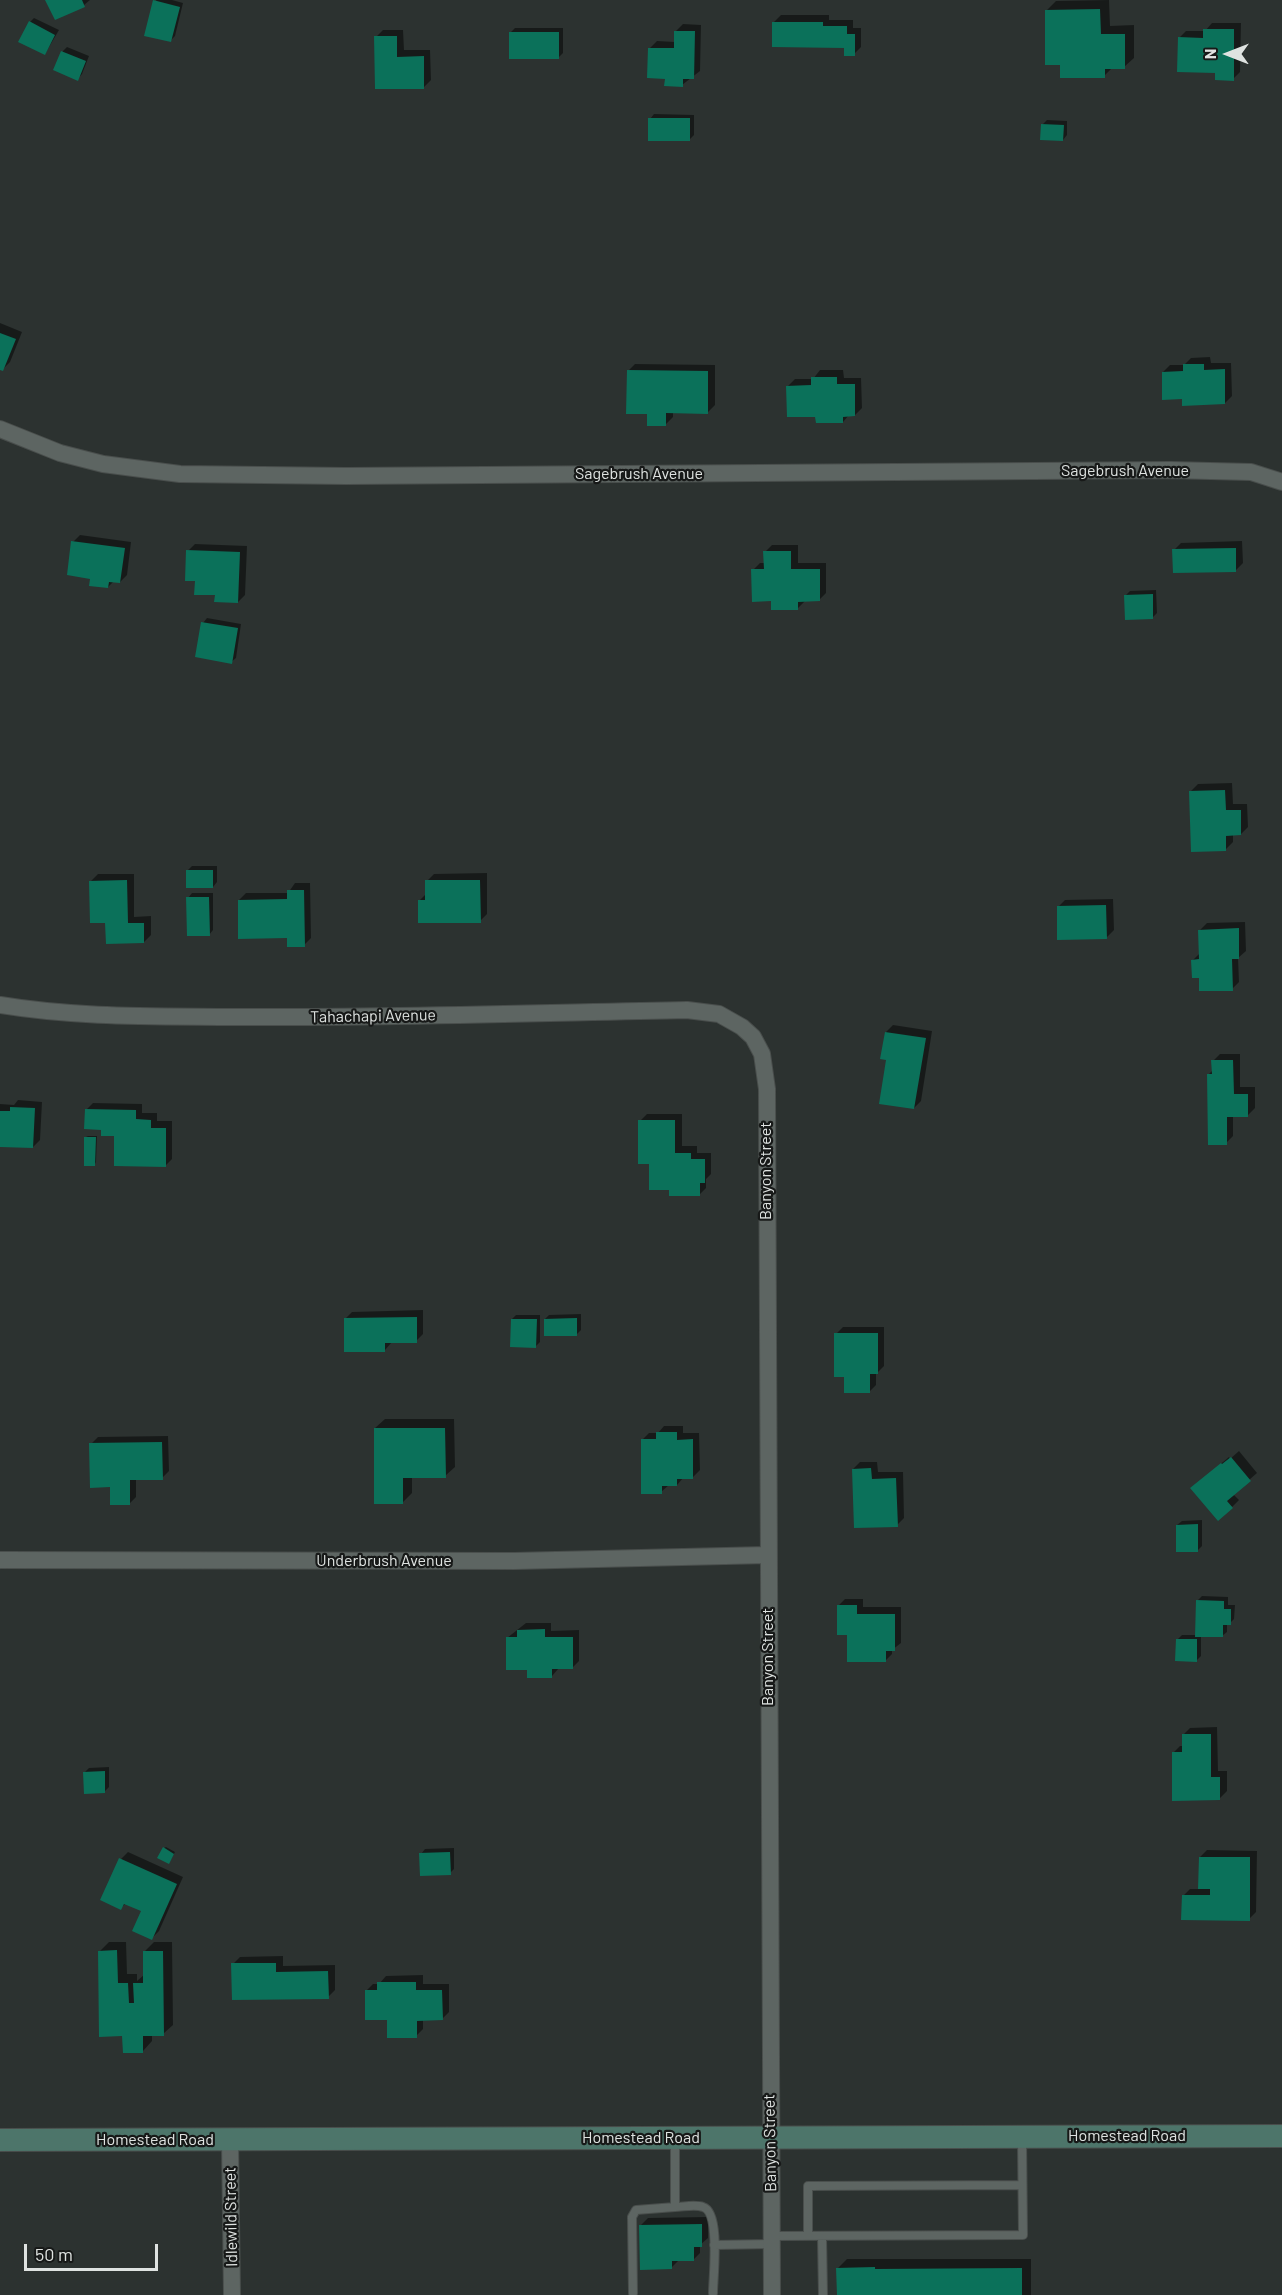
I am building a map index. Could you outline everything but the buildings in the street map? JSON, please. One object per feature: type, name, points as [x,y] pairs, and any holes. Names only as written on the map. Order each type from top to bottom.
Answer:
[{"type":"main road","name":"Homestead Road","points":[[0,2140],[1282,2136]]},
{"type":"street","name":"Sagebrush Avenue","points":[[0,429],[60,453],[103,464],[180,474],[358,476],[1170,471],[1251,472],[1282,482]]},
{"type":"street","name":"Tahachapi Avenue","points":[[0,1005],[35,1011],[105,1015],[326,1018],[687,1010],[719,1014],[742,1027]]},
{"type":"street","name":"Banyon Street","points":[[742,1027],[753,1037],[762,1054],[767,1089],[771,2295]]},
{"type":"street","name":"Underbrush Avenue","points":[[0,1560],[514,1561],[767,1555]]},
{"type":"street","name":"Idlewild Street","points":[[230,2140],[231,2295]]},
{"type":"lane","points":[[714,2245],[808,2236],[1023,2235],[1022,2136]]},
{"type":"lane","points":[[675,2138],[675,2207]]},
{"type":"lane","points":[[808,2236],[808,2186],[1022,2184]]},
{"type":"lane","points":[[633,2293],[632,2217],[636,2210],[644,2207],[702,2206],[708,2210],[713,2220],[713,2293]]},
{"type":"lane","points":[[822,2236],[823,2295]]}]
